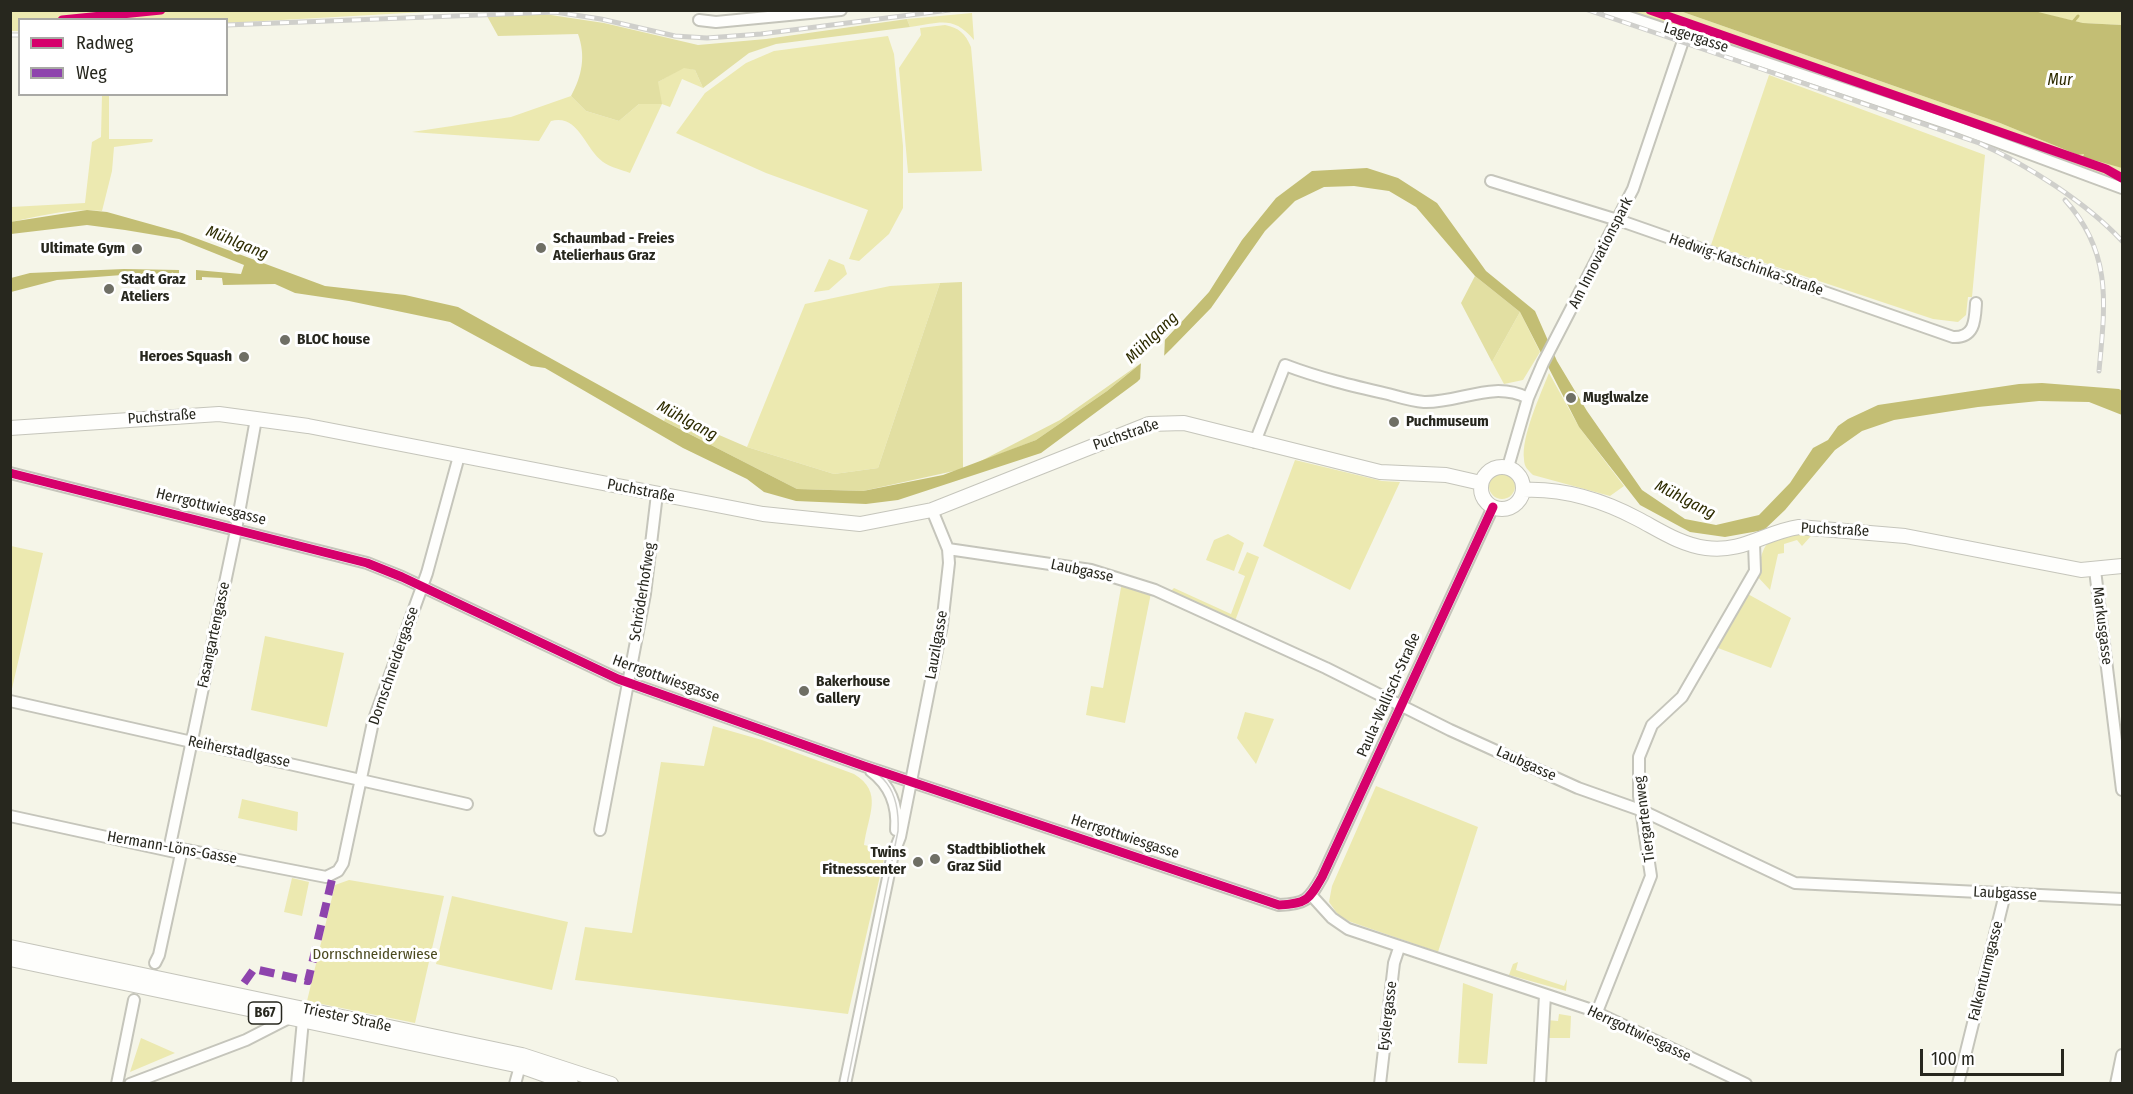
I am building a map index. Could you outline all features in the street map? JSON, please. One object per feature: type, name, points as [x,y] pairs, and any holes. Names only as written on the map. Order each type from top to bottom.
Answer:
[{"type":"main road","name":"Puchstraße","points":[[10,428],[219,414],[308,426],[657,494],[832,523],[883,521],[932,510],[1149,424],[1184,423],[1380,472],[1446,476],[1481,483]]},
{"type":"main road","points":[[1508,467],[1520,477],[1523,490],[1515,504],[1505,509],[1493,507],[1482,495],[1481,483],[1494,468],[1508,467]]},
{"type":"main road","name":"Puchstraße","points":[[1523,490],[1562,491],[1591,498],[1691,545],[1707,548],[1738,548],[1787,529],[1845,530],[1933,540],[2095,570],[2122,566]]},
{"type":"main road","name":"Triester Straße","points":[[10,947],[522,1055],[611,1083]]},
{"type":"main road","name":"Triester Straße","points":[[10,959],[520,1066],[571,1083]]},
{"type":"street","points":[[699,20],[716,22],[841,10]]},
{"type":"street","name":"Lagergasse","points":[[1608,10],[1952,125],[2122,188]]},
{"type":"street","name":"Am Innovationspark","points":[[1508,467],[1528,398],[1543,363],[1633,189],[1685,34]]},
{"type":"street","name":"Hedwig-Katschinka-Straße","points":[[1491,181],[1618,221],[1953,336],[1962,337],[1970,333],[1974,325],[1976,303]]},
{"type":"street","points":[[1255,442],[1285,366],[1321,378],[1422,402],[1445,401],[1493,389],[1508,390],[1528,398]]},
{"type":"street","name":"Fasangartengasse","points":[[169,850],[236,529],[256,419]]},
{"type":"street","name":"Dornschneidergasse","points":[[333,875],[343,863],[373,722],[422,586],[459,456]]},
{"type":"street","name":"Herrgottwiesgasse","points":[[10,473],[368,563],[627,682],[864,766],[1280,905],[1300,904],[1312,896],[1340,926],[1400,948],[1597,1012],[1746,1083]]},
{"type":"street","name":"Schröderhofweg","points":[[600,830],[645,594],[657,494]]},
{"type":"street","name":"Paula-Wallisch-Straße","points":[[1312,896],[1493,507]]},
{"type":"street","name":"Lauzilgasse","points":[[893,855],[900,837],[910,780],[916,764],[942,625],[949,563],[948,549],[932,510]]},
{"type":"street","name":"Tiergartenweg","points":[[1597,1012],[1650,877],[1643,811],[1639,796],[1639,757],[1652,725],[1682,697],[1755,571],[1755,543]]},
{"type":"street","name":"Laubgasse","points":[[948,549],[1092,570],[1155,590],[1326,668],[1400,707],[1578,788],[1643,811],[1795,883],[2122,899]]},
{"type":"street","name":"Markusgasse","points":[[2095,570],[2122,790]]},
{"type":"street","name":"Reiherstadlgasse","points":[[10,701],[467,804]]},
{"type":"street","name":"Lauzilgasse","points":[[845,1083],[893,855],[897,817],[888,789],[880,778],[864,766]]},
{"type":"street","points":[[888,789],[894,783],[910,780]]},
{"type":"street","name":"Hermann-Löns-Gasse","points":[[10,816],[175,852],[182,849],[326,877],[333,875]]},
{"type":"street","points":[[155,963],[182,849]]},
{"type":"street","name":"Falkenturmgasse","points":[[1958,1083],[2005,894]]},
{"type":"street","name":"Eyslergasse","points":[[1380,1083],[1394,963],[1400,948]]},
{"type":"street","points":[[1540,1083],[1545,995]]},
{"type":"street","points":[[117,1083],[134,1000]]},
{"type":"street","points":[[130,1083],[160,1079],[296,1019]]},
{"type":"street","name":"Triester Straße","points":[[296,1019],[297,1083]]},
{"type":"street","points":[[2116,1083],[2122,1055]]},
{"type":"street","points":[[515,1083],[520,1066]]},
{"type":"green space","points":[[11,10],[443,10],[228,23],[228,18],[18,18],[18,31],[11,31]]},
{"type":"green space","points":[[1629,11],[1680,11],[2000,123],[2078,155],[2084,154],[2120,164],[2122,182],[1870,92]]},
{"type":"green space","points":[[2030,11],[2122,11],[2122,25],[2083,23]]},
{"type":"green space","points":[[972,13],[974,40],[952,24],[938,23],[910,27],[907,19]]},
{"type":"green space","points":[[945,25],[961,32],[971,47],[982,171],[908,173],[899,68],[921,35],[920,28]]},
{"type":"green space","points":[[888,36],[894,54],[903,146],[903,208],[889,234],[859,261],[849,259],[868,210],[766,173],[676,133],[705,93],[746,63],[774,51]]},
{"type":"green space","points":[[684,67],[695,70],[703,88],[682,79],[670,107],[662,104],[630,173],[603,162],[575,127],[560,120],[551,121],[539,141],[412,132],[511,117],[571,96],[586,111],[619,121],[639,104],[658,82]]},
{"type":"green space","points":[[1769,75],[1985,155],[1972,297],[1968,297],[1966,315],[1958,322],[1933,319],[1711,245]]},
{"type":"green space","points":[[102,96],[109,96],[109,139],[153,139],[152,142],[114,147],[112,171],[102,211],[67,212],[11,222],[11,207],[85,203],[92,142],[101,137]]},
{"type":"green space","points":[[829,259],[844,265],[847,274],[829,290],[814,292]]},
{"type":"green space","points":[[940,283],[878,468],[834,474],[747,447],[805,304],[890,286]]},
{"type":"green space","points":[[1520,312],[1540,352],[1523,380],[1504,384],[1492,362]]},
{"type":"green space","points":[[1549,373],[1579,427],[1624,486],[1610,496],[1533,475],[1524,462],[1524,450],[1532,415]]},
{"type":"green space","points":[[1295,460],[1382,481],[1400,482],[1350,590],[1263,546]]},
{"type":"green space","points":[[1502,473],[1511,477],[1515,486],[1511,495],[1502,499],[1493,495],[1489,486],[1493,477]]},
{"type":"green space","points":[[1798,533],[1810,533],[1811,536],[1802,546],[1797,540],[1784,544],[1784,553],[1778,554],[1770,590],[1756,575],[1764,549],[1771,541]]},
{"type":"green space","points":[[1228,534],[1244,543],[1234,571],[1206,560],[1214,540]]},
{"type":"green space","points":[[10,546],[43,553],[11,693]]},
{"type":"green space","points":[[1247,552],[1259,557],[1235,621],[1171,591],[1174,588],[1231,614],[1245,576],[1238,573]]},
{"type":"green space","points":[[1122,582],[1151,593],[1125,723],[1086,715],[1091,686],[1103,688]]},
{"type":"green space","points":[[1746,593],[1791,618],[1771,668],[1718,648]]},
{"type":"green space","points":[[265,636],[344,653],[327,727],[251,710]]},
{"type":"green space","points":[[1245,712],[1274,719],[1256,764],[1237,738]]},
{"type":"green space","points":[[713,726],[762,740],[854,774],[869,788],[872,805],[864,845],[886,850],[848,1014],[575,980],[585,927],[632,933],[661,762],[704,766]]},
{"type":"green space","points":[[1376,786],[1478,827],[1438,952],[1351,922],[1339,916],[1329,902],[1332,886]]},
{"type":"green space","points":[[242,799],[298,812],[297,831],[238,818]]},
{"type":"green space","points":[[292,878],[309,882],[302,916],[284,912]]},
{"type":"green space","name":"Dornschneiderwiese","points":[[349,880],[444,896],[415,1023],[307,1001],[335,885]]},
{"type":"green space","points":[[452,896],[568,922],[552,990],[436,964]]},
{"type":"green space","points":[[1518,962],[1516,970],[1564,986],[1567,979],[1566,991],[1509,975],[1513,964]]},
{"type":"green space","points":[[1463,983],[1493,994],[1487,1064],[1458,1063]]},
{"type":"green space","points":[[1559,1014],[1571,1016],[1570,1038],[1545,1038],[1547,1020],[1558,1021]]},
{"type":"green space","points":[[141,1038],[175,1053],[130,1072]]},
{"type":"shaded area","points":[[544,14],[604,23],[698,45],[766,39],[907,19],[910,27],[776,44],[749,53],[703,88],[695,70],[684,68],[658,82],[662,104],[639,104],[619,121],[586,111],[571,96],[582,66],[582,50],[578,34],[498,36],[487,16]]},
{"type":"shaded area","points":[[1475,276],[1520,312],[1492,362],[1461,303]]},
{"type":"shaded area","points":[[962,282],[963,469],[863,491],[797,489],[664,421],[668,413],[747,447],[834,474],[878,468],[940,283]]},
{"type":"shaded area","points":[[1141,363],[1107,391],[1036,440],[977,463],[1060,420]]},
{"type":"water","name":"Mur","points":[[2030,10],[2083,23],[2122,25],[2122,168],[2083,157],[2084,154],[2078,155],[2000,123],[1680,11]]},
{"type":"water","points":[[1367,168],[1398,178],[1437,203],[1486,271],[1535,311],[1557,361],[1587,411],[1642,490],[1685,519],[1716,525],[1759,515],[1790,483],[1813,448],[1828,440],[1838,426],[1848,419],[1878,405],[2019,384],[2042,383],[2119,389],[2122,391],[2122,415],[2089,402],[2039,401],[1978,407],[1894,420],[1862,431],[1835,450],[1785,510],[1764,530],[1725,537],[1690,532],[1640,505],[1579,427],[1520,312],[1475,276],[1416,207],[1389,191],[1354,186],[1324,187],[1295,201],[1265,231],[1211,308],[1137,382],[1041,453],[898,500],[866,504],[796,501],[764,492],[747,479],[683,448],[545,368],[531,366],[450,322],[349,301],[295,293],[275,284],[223,285],[222,278],[202,277],[202,280],[196,280],[196,270],[241,274],[244,265],[179,239],[87,225],[11,234],[10,222],[87,210],[107,212],[182,233],[325,286],[405,295],[458,307],[664,421],[797,489],[863,491],[943,475],[1036,440],[1107,391],[1151,355],[1209,292],[1242,240],[1276,198],[1312,171]]},
{"type":"water","points":[[124,269],[179,270],[179,277],[122,275],[57,280],[11,292],[11,278],[30,273]]},
{"type":"pier","points":[[1165,336],[1164,361],[1140,382],[1141,361]]},
{"type":"waterway","points":[[2073,22],[2078,16]]},
{"type":"tram line","points":[[10,470],[367,561],[402,574],[614,675],[845,756],[870,768],[887,783],[892,793],[898,816],[898,831],[847,1084]]},
{"type":"railway","points":[[228,25],[555,12],[601,19],[675,36],[707,38],[761,34],[949,10]]},
{"type":"railway","points":[[1588,10],[1979,143],[2017,162],[2074,199],[2122,241]]},
{"type":"railway","points":[[10,35],[18,35]]},
{"type":"railway","points":[[2065,200],[2080,220],[2091,240],[2098,260],[2104,302],[2099,371]]},
{"type":"marked path","points":[[244,983],[254,969],[308,981],[333,875]]},
{"type":"cycle path","points":[[82,18],[161,10]]},
{"type":"cycle path","points":[[1650,10],[2106,169],[2122,178]]},
{"type":"cycle path","points":[[10,473],[367,563],[402,577],[618,679],[864,766],[1279,905],[1301,902],[1306,899],[1322,877],[1493,507]]},
{"type":"place","name":"Schaumbad - Freies Atelierhaus Graz","points":[[541,248]]},
{"type":"place","name":"Ultimate Gym","points":[[137,249]]},
{"type":"place","name":"Stadt Graz Ateliers","points":[[109,289]]},
{"type":"place","name":"BLOC house","points":[[285,340]]},
{"type":"place","name":"Heroes Squash","points":[[244,357]]},
{"type":"place","name":"Muglwalze","points":[[1571,398]]},
{"type":"place","name":"Puchmuseum","points":[[1394,422]]},
{"type":"place","name":"Bakerhouse Gallery","points":[[804,691]]},
{"type":"place","name":"Stadtbibliothek Graz Süd","points":[[935,859]]},
{"type":"place","name":"Twins Fitnesscenter","points":[[918,862]]},
{"type":"water label","name":"Mühlgang","points":[[237,243]]},
{"type":"water label","name":"Mühlgang","points":[[1152,338]]},
{"type":"water label","name":"Mühlgang","points":[[687,421]]},
{"type":"water label","name":"Mühlgang","points":[[1685,500]]}]
